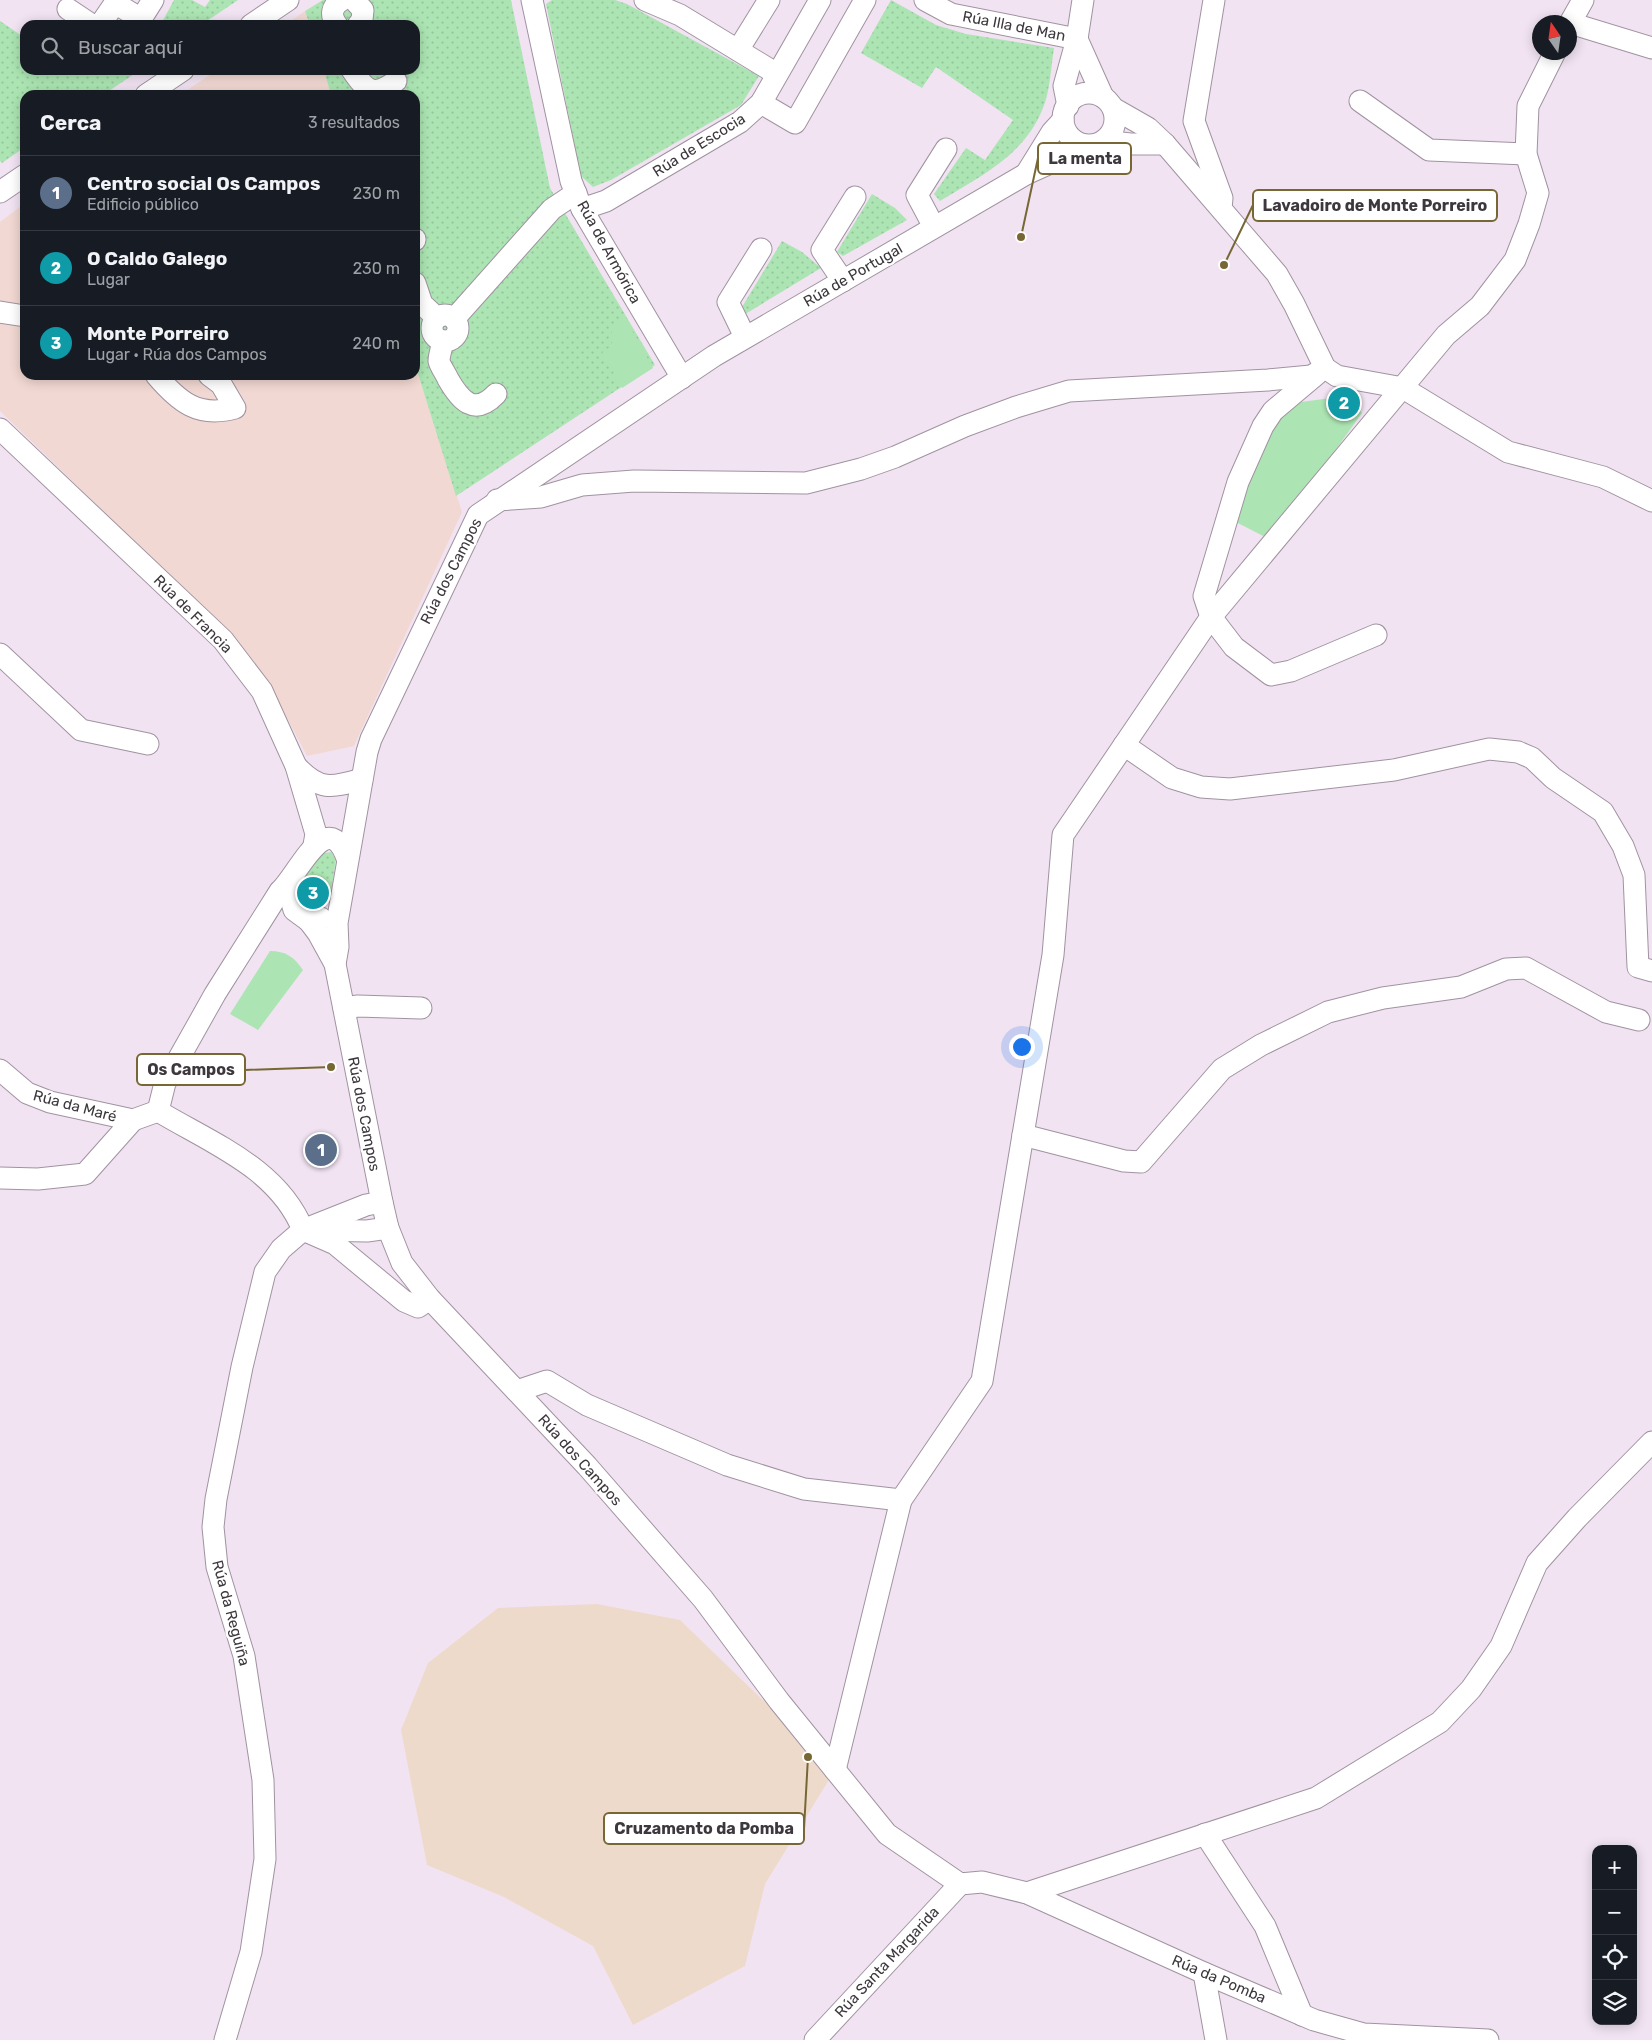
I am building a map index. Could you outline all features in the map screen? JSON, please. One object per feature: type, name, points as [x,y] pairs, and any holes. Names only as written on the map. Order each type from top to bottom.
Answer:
[{"type":"street","points":[[146,20],[153,0]]},
{"type":"street","points":[[258,20],[288,0]]},
{"type":"street","name":"Rúa de Armórica","points":[[532,0],[571,181],[579,201],[682,378]]},
{"type":"street","points":[[645,0],[680,15],[777,74]]},
{"type":"street","points":[[738,50],[769,0]]},
{"type":"street","name":"Rúa de Escocia","points":[[445,319],[552,209],[579,201],[606,201],[740,122],[762,103],[820,0]]},
{"type":"street","points":[[762,103],[795,123],[865,0]]},
{"type":"street","name":"Rúa Illa de Man","points":[[925,0],[951,14],[1077,39]]},
{"type":"street","points":[[1084,0],[1077,39],[1064,86],[1068,135],[1094,143],[1165,144]]},
{"type":"street","points":[[1214,0],[1194,121],[1222,198],[1220,211]]},
{"type":"street","points":[[1574,15],[1582,0]]},
{"type":"street","points":[[103,20],[115,3],[142,20]]},
{"type":"street","points":[[334,20],[332,16],[333,10],[356,6]]},
{"type":"street","points":[[68,9],[84,20]]},
{"type":"street","points":[[1577,25],[1652,48]]},
{"type":"street","points":[[1077,39],[1115,120],[1112,132],[1094,143]]},
{"type":"street","points":[[835,1770],[901,1500],[982,1381],[1053,955],[1063,835],[1211,617],[1446,335],[1480,306],[1515,260],[1530,224],[1538,192],[1526,154],[1528,106],[1551,60]]},
{"type":"street","points":[[153,90],[176,75]]},
{"type":"street","points":[[355,75],[361,83],[371,90]]},
{"type":"street","points":[[382,90],[396,81]]},
{"type":"street","points":[[1066,113],[1080,95],[1089,93],[1108,102],[1148,128],[1165,144],[1220,211],[1277,274],[1294,304],[1324,368],[1338,376],[1403,388],[1508,452],[1603,477],[1652,501]]},
{"type":"street","points":[[1360,101],[1429,150],[1526,154]]},
{"type":"street","name":"Rúa de Portugal","points":[[1026,174],[1066,113]]},
{"type":"street","name":"Rúa de Portugal","points":[[682,378],[745,338],[1026,174],[1094,143]]},
{"type":"street","points":[[934,228],[917,195],[946,150]]},
{"type":"street","points":[[2,188],[20,178]]},
{"type":"street","points":[[843,281],[822,250],[855,197]]},
{"type":"street","points":[[745,338],[728,302],[761,249]]},
{"type":"street","points":[[420,298],[422,304],[457,326],[456,334],[451,340],[443,341],[439,362],[459,398],[467,403],[477,405],[487,403],[496,394]]},
{"type":"street","points":[[0,312],[20,315]]},
{"type":"street","points":[[497,500],[541,498],[582,485],[634,481],[806,483],[862,469],[895,458],[965,426],[1016,407],[1069,391],[1268,380],[1311,376],[1324,368]]},
{"type":"street","points":[[1324,368],[1273,411],[1263,426],[1238,482],[1204,596],[1211,617],[1234,647],[1271,675],[1291,671],[1376,635]]},
{"type":"street","name":"Rúa dos Campos","points":[[348,858],[371,738],[478,515],[497,500],[682,378]]},
{"type":"street","points":[[161,380],[185,404],[217,413],[235,408],[221,384],[216,380]]},
{"type":"street","name":"Rúa de Francia","points":[[0,429],[222,640],[262,691],[296,766],[316,834],[314,845]]},
{"type":"street","points":[[0,654],[81,730],[148,744]]},
{"type":"street","points":[[1124,745],[1172,778],[1201,787],[1230,789],[1394,770],[1489,749],[1518,752],[1532,758],[1553,778],[1603,812],[1623,846],[1634,875],[1644,894],[1638,967],[1652,970]]},
{"type":"street","points":[[296,766],[311,782],[327,786],[362,779]]},
{"type":"street","points":[[287,885],[289,900],[294,910],[308,920],[324,917],[340,903],[348,858],[341,843],[328,839],[314,845],[287,885],[280,892],[215,994],[165,1084],[158,1111],[250,1164],[278,1190],[296,1212],[303,1230],[335,1244],[404,1301],[418,1307],[430,1299]]},
{"type":"street","name":"Rúa dos Campos","points":[[335,964],[338,947],[336,923],[340,903]]},
{"type":"street","name":"Rúa dos Campos","points":[[308,920],[318,933],[335,964],[382,1202],[388,1228],[402,1263],[430,1299],[587,1466],[703,1599],[779,1701],[887,1834],[960,1884]]},
{"type":"street","points":[[1023,1135],[1124,1161],[1140,1162],[1222,1070],[1261,1046],[1328,1012],[1383,998],[1461,987],[1506,969],[1526,968],[1606,1012],[1639,1020]]},
{"type":"street","points":[[344,1008],[358,1006],[421,1008]]},
{"type":"street","name":"Rúa da Maré","points":[[0,1070],[16,1086],[37,1098],[133,1120],[158,1111]]},
{"type":"street","points":[[0,1178],[38,1179],[85,1174],[133,1120]]},
{"type":"street","name":"Rúa da Reguiña","points":[[225,2040],[251,1952],[265,1859],[263,1780],[244,1656],[217,1567],[213,1527],[216,1499],[242,1367],[265,1272],[281,1249],[303,1230],[366,1205],[382,1202]]},
{"type":"street","points":[[303,1230],[367,1232],[388,1228]]},
{"type":"street","points":[[517,1391],[547,1381],[587,1405],[727,1465],[804,1489],[901,1500]]},
{"type":"street","points":[[1027,1893],[1316,1798],[1440,1722],[1470,1689],[1501,1646],[1537,1562],[1577,1518],[1652,1442]]},
{"type":"street","points":[[1205,1834],[1265,1926],[1302,2015]]},
{"type":"street","name":"Rúa da Pomba","points":[[960,1884],[982,1882],[1027,1893],[1302,2015],[1364,2034],[1422,2039],[1488,2040]]},
{"type":"street","name":"Rúa Santa Margarida","points":[[815,2040],[960,1884]]},
{"type":"street","points":[[1204,1973],[1216,2040]]},
{"type":"shaded area","points":[[305,11],[308,20],[292,20]]},
{"type":"shaded area","points":[[210,75],[325,75],[330,90],[187,90]]},
{"type":"shaded area","points":[[20,207],[20,380],[420,380],[462,512],[354,746],[307,756],[265,676],[152,558],[0,411],[0,222]]},
{"type":"shaded area","points":[[597,1604],[680,1620],[835,1770],[765,1884],[745,1966],[633,2025],[593,1946],[504,1897],[427,1865],[401,1730],[428,1663],[498,1608]]},
{"type":"green space","points":[[174,0],[192,0],[205,7],[210,0],[238,0],[208,20],[163,20]]},
{"type":"green space","points":[[323,0],[511,0],[550,188],[655,365],[456,496],[420,380],[420,90],[330,90],[325,75],[420,75],[420,20],[308,20],[305,11]]},
{"type":"green space","points":[[552,0],[615,0],[627,4],[759,76],[741,105],[611,180],[593,187],[581,176],[546,4]]},
{"type":"green space","points":[[891,0],[936,25],[966,34],[1054,48],[1049,87],[1043,108],[1035,125],[1025,139],[1000,163],[940,201],[934,194],[966,148],[985,160],[1013,120],[936,67],[922,88],[861,53]]},
{"type":"green space","points":[[0,21],[20,35],[20,75],[133,75],[110,90],[20,90],[20,150],[2,163],[0,161]]},
{"type":"green space","points":[[872,194],[895,208],[907,220],[843,256],[837,252]]},
{"type":"green space","points":[[782,241],[802,252],[821,268],[742,316],[739,312]]},
{"type":"green space","points":[[621,318],[627,322],[653,368],[622,388],[602,353],[612,345],[612,327]]},
{"type":"green space","points":[[1346,396],[1362,413],[1271,540],[1232,520],[1275,418],[1301,402]]},
{"type":"green space","points":[[331,852],[336,859],[331,892],[324,905],[310,907],[301,904],[298,890],[318,854]]},
{"type":"green space","points":[[270,951],[281,952],[289,956],[303,970],[258,1030],[230,1014]]},
{"type":"place","name":"La menta","points":[[1021,237]]},
{"type":"place","name":"Lavadoiro de Monte Porreiro","points":[[1224,265]]},
{"type":"place","name":"O Caldo Galego","points":[[1344,403]]},
{"type":"place","name":"Monte Porreiro","points":[[313,893]]},
{"type":"place","name":"Os Campos","points":[[331,1067]]},
{"type":"place","name":"Centro social Os Campos","points":[[321,1150]]},
{"type":"place","name":"Cruzamento da Pomba","points":[[808,1757]]}]
